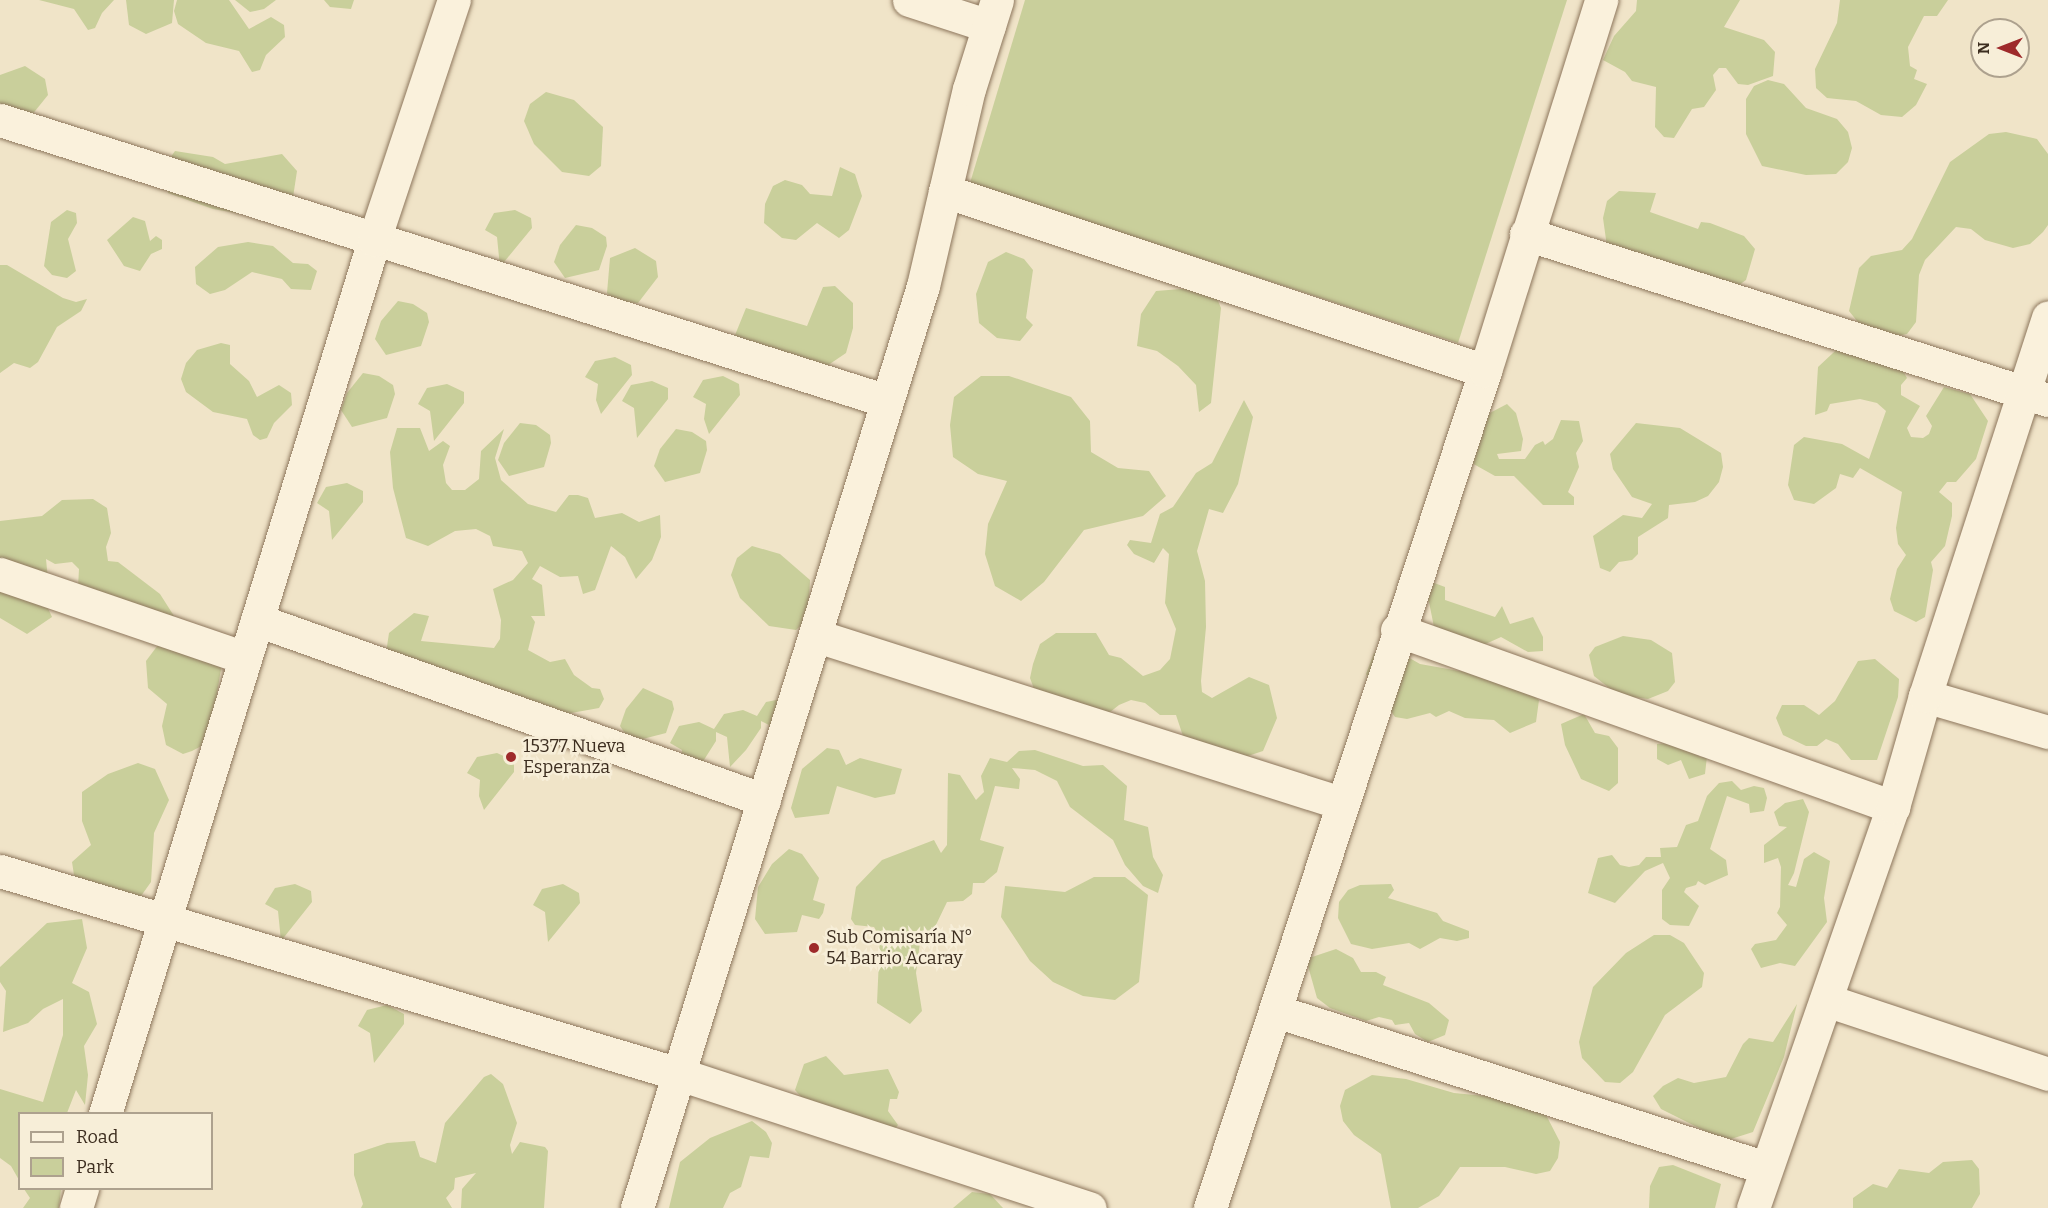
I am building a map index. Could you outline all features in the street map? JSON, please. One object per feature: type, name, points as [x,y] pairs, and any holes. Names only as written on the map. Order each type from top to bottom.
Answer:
[{"type":"street","points":[[105,1112],[162,921],[374,240],[454,0]]},
{"type":"street","points":[[636,1208],[817,636],[923,286],[945,190],[993,13],[909,0]]},
{"type":"street","points":[[1210,1208],[1276,1011],[1397,630],[1485,371],[1600,0]]},
{"type":"street","points":[[0,120],[887,401]]},
{"type":"street","points":[[945,190],[1485,371]]},
{"type":"street","points":[[1526,234],[2036,397]]},
{"type":"street","points":[[1753,1208],[1893,807],[1924,696],[2036,397],[2048,318]]},
{"type":"street","points":[[0,573],[244,658]]},
{"type":"street","points":[[256,620],[764,800]]},
{"type":"street","points":[[1397,630],[1893,807]]},
{"type":"street","points":[[817,636],[1341,803]]},
{"type":"street","points":[[1924,696],[2048,732]]},
{"type":"street","points":[[0,871],[679,1074],[1090,1208]]},
{"type":"street","points":[[1826,1000],[2048,1074]]},
{"type":"street","points":[[1276,1011],[1766,1168]]},
{"type":"street","points":[[76,1208],[81,1190]]},
{"type":"green space","points":[[39,0],[114,0],[102,13],[95,28],[88,30],[74,9]]},
{"type":"green space","points":[[126,0],[174,0],[172,23],[146,34],[129,25]]},
{"type":"green space","points":[[177,0],[229,0],[249,29],[271,17],[284,25],[285,37],[266,55],[260,70],[252,72],[239,51],[206,43],[178,24],[174,11]]},
{"type":"green space","points":[[235,0],[276,0],[264,9],[250,12]]},
{"type":"green space","points":[[324,0],[354,0],[351,9],[330,7]]},
{"type":"green space","points":[[1025,0],[1567,0],[1458,343],[970,183]]},
{"type":"green space","points":[[1637,0],[1740,0],[1724,27],[1764,40],[1775,52],[1773,76],[1748,85],[1738,84],[1726,68],[1719,68],[1713,75],[1716,90],[1704,107],[1692,109],[1674,138],[1664,137],[1655,127],[1656,87],[1632,81],[1625,72],[1603,60],[1614,36],[1636,11]]},
{"type":"green space","points":[[1840,0],[1948,0],[1937,16],[1924,16],[1908,47],[1910,66],[1917,70],[1914,79],[1927,84],[1916,105],[1902,117],[1881,115],[1856,101],[1827,98],[1816,88],[1815,69],[1837,23]]},
{"type":"green space","points":[[25,66],[45,79],[48,95],[27,121],[0,114],[0,75]]},
{"type":"green space","points":[[1768,80],[1784,84],[1806,108],[1837,119],[1848,132],[1852,148],[1848,162],[1836,174],[1806,175],[1762,166],[1746,134],[1746,99],[1754,86]]},
{"type":"green space","points":[[546,92],[574,100],[603,127],[601,166],[589,176],[562,172],[534,144],[524,121],[530,104]]},
{"type":"green space","points":[[2006,132],[2037,139],[2048,154],[2048,225],[2043,232],[2030,244],[2013,248],[1985,240],[1971,229],[1956,227],[1925,260],[1919,275],[1916,322],[1907,334],[1892,337],[1861,326],[1849,311],[1859,268],[1871,256],[1902,250],[1912,239],[1950,162],[1989,134]]},
{"type":"green space","points":[[175,151],[213,157],[225,164],[282,154],[297,171],[292,204],[248,215],[213,209],[168,193],[163,168]]},
{"type":"green space","points":[[840,167],[855,174],[862,196],[849,230],[839,238],[817,223],[796,240],[782,238],[764,223],[765,204],[773,186],[785,180],[802,185],[810,194],[832,196]]},
{"type":"green space","points":[[1619,191],[1656,193],[1650,212],[1698,229],[1701,222],[1710,223],[1744,236],[1755,249],[1746,280],[1731,291],[1608,254],[1603,218],[1607,201]]},
{"type":"green space","points":[[67,210],[76,213],[77,223],[68,239],[76,271],[67,278],[52,275],[44,266],[51,222]]},
{"type":"green space","points":[[515,210],[531,218],[532,228],[500,267],[497,237],[485,230],[494,213]]},
{"type":"green space","points":[[133,217],[145,221],[150,241],[156,236],[162,240],[162,249],[151,254],[140,271],[124,266],[107,240]]},
{"type":"green space","points":[[576,225],[592,228],[606,237],[607,246],[599,270],[565,278],[554,262],[560,245]]},
{"type":"green space","points":[[248,242],[273,246],[293,263],[308,264],[317,271],[311,290],[291,289],[282,279],[252,272],[225,290],[210,294],[196,284],[195,267],[218,247]]},
{"type":"green space","points":[[635,248],[656,261],[658,277],[638,303],[615,302],[607,293],[610,258]]},
{"type":"green space","points":[[1006,252],[1024,259],[1033,270],[1026,318],[1033,325],[1020,341],[997,338],[979,323],[976,294],[988,262]]},
{"type":"green space","points":[[0,265],[7,265],[63,298],[76,302],[87,299],[81,311],[57,327],[38,362],[30,368],[14,363],[0,373]]},
{"type":"green space","points":[[835,286],[853,303],[853,328],[846,353],[815,374],[733,340],[746,308],[807,326],[823,287]]},
{"type":"green space","points":[[1193,288],[1214,291],[1221,308],[1211,403],[1199,412],[1196,385],[1178,366],[1157,351],[1137,346],[1141,314],[1156,291]]},
{"type":"green space","points":[[398,301],[413,304],[427,313],[429,322],[421,346],[386,355],[375,339],[381,321]]},
{"type":"green space","points":[[1848,339],[1902,369],[1907,378],[1901,385],[1901,395],[1920,406],[1907,428],[1911,437],[1923,438],[1929,434],[1932,426],[1926,416],[1944,387],[1970,394],[1988,421],[1976,459],[1956,482],[1947,482],[1939,492],[1952,503],[1952,516],[1945,546],[1931,562],[1933,570],[1925,617],[1916,622],[1894,611],[1890,599],[1897,569],[1906,555],[1898,544],[1896,528],[1902,492],[1860,468],[1853,478],[1840,474],[1836,488],[1814,504],[1794,500],[1788,485],[1794,445],[1804,437],[1842,444],[1869,459],[1886,411],[1877,403],[1860,399],[1830,404],[1827,411],[1815,415],[1818,367]]},
{"type":"green space","points":[[221,343],[230,345],[230,364],[249,381],[257,397],[279,385],[291,393],[292,405],[274,423],[267,438],[260,440],[253,435],[247,419],[213,412],[186,392],[181,379],[186,363],[197,350]]},
{"type":"green space","points":[[615,357],[631,365],[632,375],[601,414],[596,400],[598,384],[585,377],[595,361]]},
{"type":"green space","points":[[363,373],[379,376],[393,385],[395,394],[387,418],[352,427],[341,410],[347,393]]},
{"type":"green space","points":[[723,376],[739,384],[740,395],[709,434],[704,419],[706,404],[693,397],[703,380]]},
{"type":"green space","points":[[981,376],[1009,376],[1071,397],[1090,421],[1091,452],[1118,468],[1149,471],[1166,496],[1143,516],[1084,530],[1044,582],[1021,601],[995,586],[985,554],[988,524],[1007,481],[978,474],[953,457],[950,425],[954,397]]},
{"type":"green space","points":[[652,381],[668,388],[668,399],[637,438],[634,408],[622,401],[631,385]]},
{"type":"green space","points":[[447,384],[464,392],[464,403],[434,441],[430,411],[418,404],[427,388]]},
{"type":"green space","points":[[1244,400],[1253,417],[1238,484],[1223,513],[1209,509],[1197,551],[1205,581],[1206,627],[1201,681],[1202,692],[1212,698],[1249,677],[1269,685],[1277,718],[1263,751],[1239,759],[1185,742],[1176,715],[1160,715],[1145,703],[1131,700],[1119,705],[1100,720],[1038,700],[1030,678],[1033,664],[1040,644],[1056,633],[1096,633],[1109,655],[1121,658],[1143,676],[1160,670],[1170,659],[1176,629],[1165,603],[1169,554],[1163,548],[1154,563],[1134,554],[1127,545],[1130,540],[1151,543],[1160,514],[1173,507],[1196,473],[1212,463]]},
{"type":"green space","points":[[1507,404],[1516,413],[1523,439],[1521,451],[1497,454],[1499,459],[1525,459],[1535,445],[1543,441],[1545,445],[1553,439],[1561,420],[1579,421],[1583,441],[1576,453],[1579,467],[1568,492],[1574,497],[1574,505],[1543,505],[1514,476],[1495,476],[1470,462],[1484,416]]},
{"type":"green space","points":[[520,423],[536,425],[550,435],[551,443],[544,467],[509,476],[498,460],[504,443]]},
{"type":"green space","points":[[1636,423],[1680,428],[1721,453],[1723,467],[1719,482],[1708,496],[1695,502],[1669,505],[1668,518],[1638,537],[1638,554],[1632,560],[1619,562],[1610,572],[1600,568],[1593,536],[1623,515],[1642,518],[1652,504],[1632,497],[1613,469],[1610,454]]},
{"type":"green space","points":[[397,428],[420,428],[429,451],[443,441],[450,446],[443,465],[446,483],[452,490],[465,490],[479,479],[481,451],[504,429],[495,458],[501,480],[528,504],[556,512],[569,495],[578,495],[588,498],[595,518],[622,513],[639,522],[660,515],[661,537],[652,560],[636,579],[625,557],[611,546],[595,590],[583,594],[578,576],[560,577],[540,566],[532,579],[542,585],[545,616],[531,616],[535,622],[528,650],[550,662],[565,659],[574,675],[592,688],[600,689],[604,699],[599,708],[549,717],[386,653],[389,633],[414,613],[429,616],[421,641],[494,648],[500,639],[501,620],[493,589],[513,580],[528,563],[522,551],[493,546],[490,536],[476,529],[455,531],[428,546],[406,538],[393,488],[390,452]]},
{"type":"green space","points":[[676,429],[692,432],[706,441],[707,450],[700,473],[665,482],[654,466],[660,449]]},
{"type":"green space","points":[[347,483],[363,491],[363,502],[332,540],[329,511],[317,503],[326,487]]},
{"type":"green space","points":[[93,499],[107,508],[111,533],[106,547],[108,561],[118,562],[160,594],[174,616],[164,628],[78,587],[79,569],[72,562],[55,564],[46,559],[48,580],[0,571],[0,521],[42,516],[62,500]]},
{"type":"green space","points":[[752,546],[780,554],[810,580],[808,619],[796,630],[769,626],[740,598],[731,575],[737,558]]},
{"type":"green space","points":[[1421,578],[1445,587],[1445,600],[1495,617],[1502,606],[1510,624],[1533,617],[1543,637],[1543,651],[1528,652],[1501,637],[1470,651],[1434,627],[1429,602],[1416,587]]},
{"type":"green space","points":[[0,580],[41,593],[52,617],[27,634],[0,618]]},
{"type":"green space","points":[[1623,636],[1651,640],[1672,653],[1675,682],[1668,691],[1648,699],[1618,695],[1594,676],[1589,655],[1595,647]]},
{"type":"green space","points":[[161,641],[222,663],[209,742],[183,754],[166,745],[162,726],[167,704],[148,688],[146,661]]},
{"type":"green space","points":[[1399,652],[1420,664],[1465,672],[1532,695],[1539,700],[1536,722],[1510,733],[1494,720],[1465,718],[1449,711],[1436,717],[1430,713],[1407,719],[1395,717],[1366,674],[1374,653]]},
{"type":"green space","points":[[1875,659],[1899,679],[1898,697],[1877,760],[1851,760],[1838,744],[1826,739],[1817,746],[1806,746],[1783,735],[1776,718],[1782,705],[1804,705],[1819,715],[1835,701],[1858,661]]},
{"type":"green space","points":[[643,688],[672,701],[674,709],[666,733],[631,742],[620,726],[626,709]]},
{"type":"green space","points":[[787,698],[768,741],[769,725],[761,721],[761,728],[746,750],[730,767],[727,737],[716,732],[716,741],[702,763],[681,766],[682,750],[670,743],[679,726],[699,722],[714,729],[724,714],[743,710],[757,716],[766,702]]},
{"type":"green space","points":[[1584,714],[1595,733],[1609,736],[1618,748],[1618,783],[1609,791],[1581,779],[1565,745],[1561,724]]},
{"type":"green space","points":[[1668,743],[1696,750],[1700,757],[1707,756],[1705,774],[1689,779],[1681,760],[1668,765],[1657,759],[1657,744]]},
{"type":"green space","points":[[827,748],[839,750],[846,765],[860,758],[902,769],[895,794],[875,798],[837,786],[829,814],[795,818],[791,808],[802,769]]},
{"type":"green space","points":[[1035,750],[1083,766],[1103,765],[1127,786],[1124,820],[1148,827],[1153,857],[1163,875],[1158,893],[1143,886],[1125,865],[1113,840],[1070,807],[1057,781],[1035,770],[1012,768],[1020,779],[1019,789],[995,786],[980,840],[1004,847],[997,872],[984,883],[973,883],[972,894],[963,901],[947,902],[933,931],[921,935],[916,973],[922,1011],[910,1024],[877,1003],[880,937],[874,927],[855,925],[851,919],[856,887],[882,860],[934,840],[941,853],[947,845],[948,773],[960,775],[976,800],[984,792],[981,776],[990,758],[1007,762],[1019,751]]},
{"type":"green space","points":[[497,753],[514,761],[514,772],[484,810],[479,796],[480,780],[467,773],[477,757]]},
{"type":"green space","points":[[138,763],[155,769],[169,800],[154,833],[151,882],[131,910],[76,888],[72,862],[91,845],[82,821],[82,792],[108,774]]},
{"type":"green space","points":[[1732,781],[1741,790],[1754,786],[1764,788],[1767,798],[1764,811],[1750,813],[1749,804],[1727,796],[1710,849],[1726,860],[1728,875],[1705,885],[1698,881],[1696,885],[1686,888],[1684,892],[1699,906],[1689,926],[1670,925],[1662,919],[1662,890],[1670,878],[1663,863],[1645,871],[1615,903],[1588,893],[1598,858],[1612,855],[1620,865],[1629,867],[1639,865],[1646,857],[1661,857],[1660,848],[1677,847],[1686,825],[1698,821],[1707,796],[1719,783]]},
{"type":"green space","points":[[1803,799],[1809,812],[1794,873],[1788,885],[1796,887],[1804,859],[1814,852],[1830,861],[1824,898],[1827,922],[1795,966],[1780,963],[1761,968],[1751,949],[1755,944],[1776,940],[1787,925],[1777,913],[1780,907],[1781,867],[1778,858],[1764,863],[1764,845],[1787,827],[1779,826],[1774,812],[1785,803]]},
{"type":"green space","points":[[789,849],[802,854],[819,878],[813,900],[825,904],[823,913],[819,919],[802,915],[797,932],[765,934],[755,919],[758,887],[772,864]]},
{"type":"green space","points":[[1094,877],[1125,877],[1148,895],[1139,982],[1115,1000],[1083,996],[1053,982],[1030,961],[1001,917],[1005,886],[1065,892]]},
{"type":"green space","points":[[295,884],[311,891],[312,902],[281,941],[278,911],[265,904],[275,888]]},
{"type":"green space","points":[[563,884],[579,893],[580,903],[548,942],[545,912],[533,905],[542,889]]},
{"type":"green space","points":[[1391,884],[1394,890],[1388,898],[1437,913],[1443,921],[1469,931],[1469,938],[1457,941],[1440,938],[1420,949],[1409,943],[1372,949],[1351,944],[1338,918],[1339,902],[1348,890],[1360,885]]},
{"type":"green space","points":[[82,919],[87,948],[72,983],[89,992],[97,1024],[84,1046],[88,1075],[85,1105],[76,1090],[67,1112],[18,1112],[18,1178],[11,1166],[0,1158],[0,1089],[43,1102],[63,1035],[63,999],[43,1009],[28,1023],[3,1032],[6,991],[0,982],[0,967],[47,923]]},
{"type":"green space","points":[[1654,935],[1670,935],[1684,943],[1704,973],[1702,987],[1665,1015],[1633,1072],[1620,1083],[1605,1082],[1582,1058],[1579,1042],[1593,987],[1626,953]]},
{"type":"green space","points":[[1336,949],[1353,958],[1361,972],[1376,972],[1386,977],[1383,985],[1429,1003],[1449,1020],[1445,1035],[1428,1042],[1415,1034],[1409,1023],[1395,1025],[1392,1020],[1379,1017],[1366,1021],[1330,1008],[1317,998],[1306,959]]},
{"type":"green space","points":[[1797,1004],[1784,1057],[1753,1132],[1731,1139],[1717,1137],[1661,1109],[1653,1096],[1663,1086],[1678,1078],[1694,1083],[1726,1077],[1743,1044],[1749,1038],[1773,1042]]},
{"type":"green space","points":[[387,1005],[404,1014],[404,1024],[374,1063],[370,1033],[358,1026],[367,1010]]},
{"type":"green space","points":[[826,1056],[844,1075],[888,1069],[899,1092],[897,1099],[890,1099],[888,1111],[898,1125],[892,1132],[802,1098],[795,1090],[804,1064]]},
{"type":"green space","points":[[491,1074],[503,1084],[517,1123],[510,1145],[512,1154],[520,1142],[545,1147],[548,1151],[544,1208],[461,1208],[462,1189],[476,1173],[455,1178],[454,1189],[446,1198],[452,1208],[361,1208],[363,1204],[354,1175],[354,1154],[387,1143],[415,1141],[420,1157],[436,1163],[445,1123],[484,1077]]},
{"type":"green space","points":[[1372,1075],[1406,1079],[1454,1093],[1516,1099],[1545,1113],[1560,1142],[1558,1158],[1550,1171],[1536,1174],[1505,1167],[1460,1167],[1439,1196],[1418,1208],[1391,1208],[1381,1154],[1354,1135],[1343,1121],[1340,1106],[1345,1090]]},
{"type":"green space","points":[[752,1121],[766,1132],[772,1143],[769,1158],[750,1156],[741,1187],[730,1193],[723,1208],[669,1208],[680,1162],[710,1138]]},
{"type":"green space","points":[[1972,1160],[1979,1169],[1980,1194],[1972,1208],[1853,1208],[1853,1198],[1873,1184],[1887,1188],[1899,1169],[1929,1173],[1943,1162]]},
{"type":"green space","points":[[1673,1165],[1721,1184],[1715,1208],[1649,1208],[1650,1186],[1659,1167]]},
{"type":"green space","points":[[25,1190],[61,1190],[59,1208],[23,1208],[30,1198]]},
{"type":"green space","points":[[972,1192],[990,1194],[1003,1208],[953,1208]]},
{"type":"place","name":"15377 Nueva Esperanza","points":[[511,757]]},
{"type":"place","name":"Sub Comisaría N° 54 Barrio Acaray","points":[[814,948]]}]
